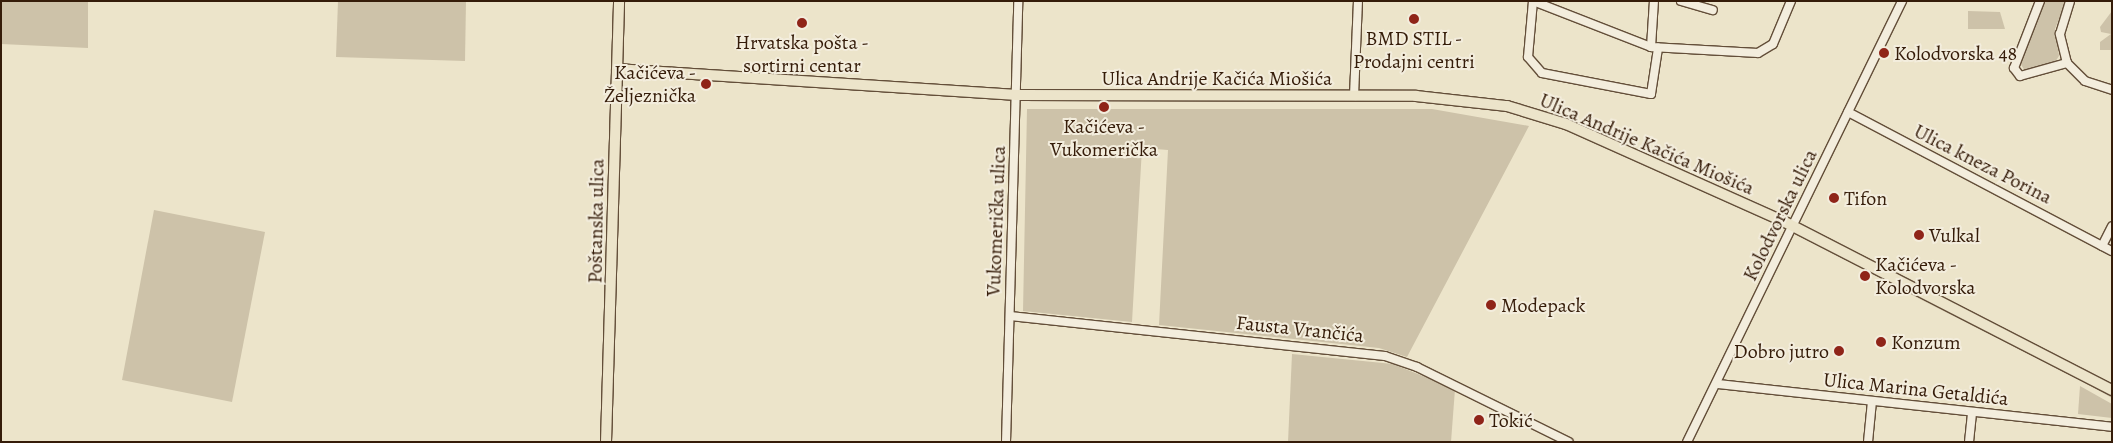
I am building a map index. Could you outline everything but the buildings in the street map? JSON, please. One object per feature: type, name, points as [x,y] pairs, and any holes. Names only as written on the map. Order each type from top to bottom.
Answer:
[{"type":"main road","name":"Poštanska ulica","points":[[606,442],[619,1]]},
{"type":"main road","name":"Ulica Andrije Kačića Miošića","points":[[617,69],[1016,95],[1448,97],[1537,114],[1792,226],[2112,390]]},
{"type":"street","name":"Vukomerička ulica","points":[[1006,442],[1018,1]]},
{"type":"street","points":[[1354,96],[1358,1]]},
{"type":"street","points":[[1654,1],[1654,48],[1651,94],[1542,73],[1528,56],[1533,1],[1654,48],[1758,53],[1770,48],[1791,1]]},
{"type":"street","points":[[1681,1],[1713,10]]},
{"type":"street","name":"Kolodvorska ulica","points":[[1687,442],[1718,384],[1792,226],[1902,1]]},
{"type":"street","points":[[2040,1],[2015,70],[2024,76],[2067,63]]},
{"type":"street","points":[[2070,1],[2060,34],[2067,63],[2085,81],[2112,90]]},
{"type":"street","name":"Ulica kneza Porina","points":[[1848,112],[2112,251]]},
{"type":"street","points":[[2102,246],[2112,226]]},
{"type":"street","name":"Fausta Vrančića","points":[[1010,316],[1385,356],[1422,369],[1569,442]]},
{"type":"street","name":"Ulica Marina Getaldića","points":[[1718,384],[2112,427]]},
{"type":"street","points":[[1868,442],[1872,401]]},
{"type":"street","points":[[1969,442],[1972,412]]},
{"type":"shaded area","points":[[1,1],[88,1],[88,48],[1,44]]},
{"type":"shaded area","points":[[338,1],[466,1],[465,61],[336,57]]},
{"type":"shaded area","points":[[2044,1],[2066,1],[2055,29],[2059,56],[2055,62],[2025,71],[2020,63]]},
{"type":"shaded area","points":[[1968,11],[2000,12],[2005,29],[1968,29]]},
{"type":"shaded area","points":[[2112,11],[2111,50],[2100,50],[2100,42],[2111,34],[2101,32],[2100,27]]},
{"type":"shaded area","points":[[1027,109],[1432,109],[1529,126],[1407,357],[1379,348],[1159,325],[1168,150],[1142,148],[1132,322],[1023,311]]},
{"type":"shaded area","points":[[154,210],[265,232],[232,402],[122,380]]},
{"type":"shaded area","points":[[1884,281],[2112,394],[2112,398],[2082,381]]},
{"type":"shaded area","points":[[1292,354],[1393,364],[1455,389],[1451,442],[1288,442]]},
{"type":"shaded area","points":[[2080,386],[2112,404],[2112,418],[2078,414]]},
{"type":"place","name":"BMD STIL - Prodajni centri","points":[[1414,19]]},
{"type":"place","name":"Hrvatska pošta - sortirni centar","points":[[802,23]]},
{"type":"place","name":"Kolodvorska 48","points":[[1884,53]]},
{"type":"place","name":"Kačićeva - Željeznička","points":[[706,84]]},
{"type":"place","name":"Kačićeva - Vukomerička","points":[[1104,107]]},
{"type":"place","name":"Tifon","points":[[1834,198]]},
{"type":"place","name":"Vulkal","points":[[1919,235]]},
{"type":"place","name":"Kačićeva - Kolodvorska","points":[[1865,276]]},
{"type":"place","name":"Modepack","points":[[1491,305]]},
{"type":"place","name":"Konzum","points":[[1881,342]]},
{"type":"place","name":"Dobro jutro","points":[[1839,351]]},
{"type":"place","name":"Tokić","points":[[1479,420]]}]
